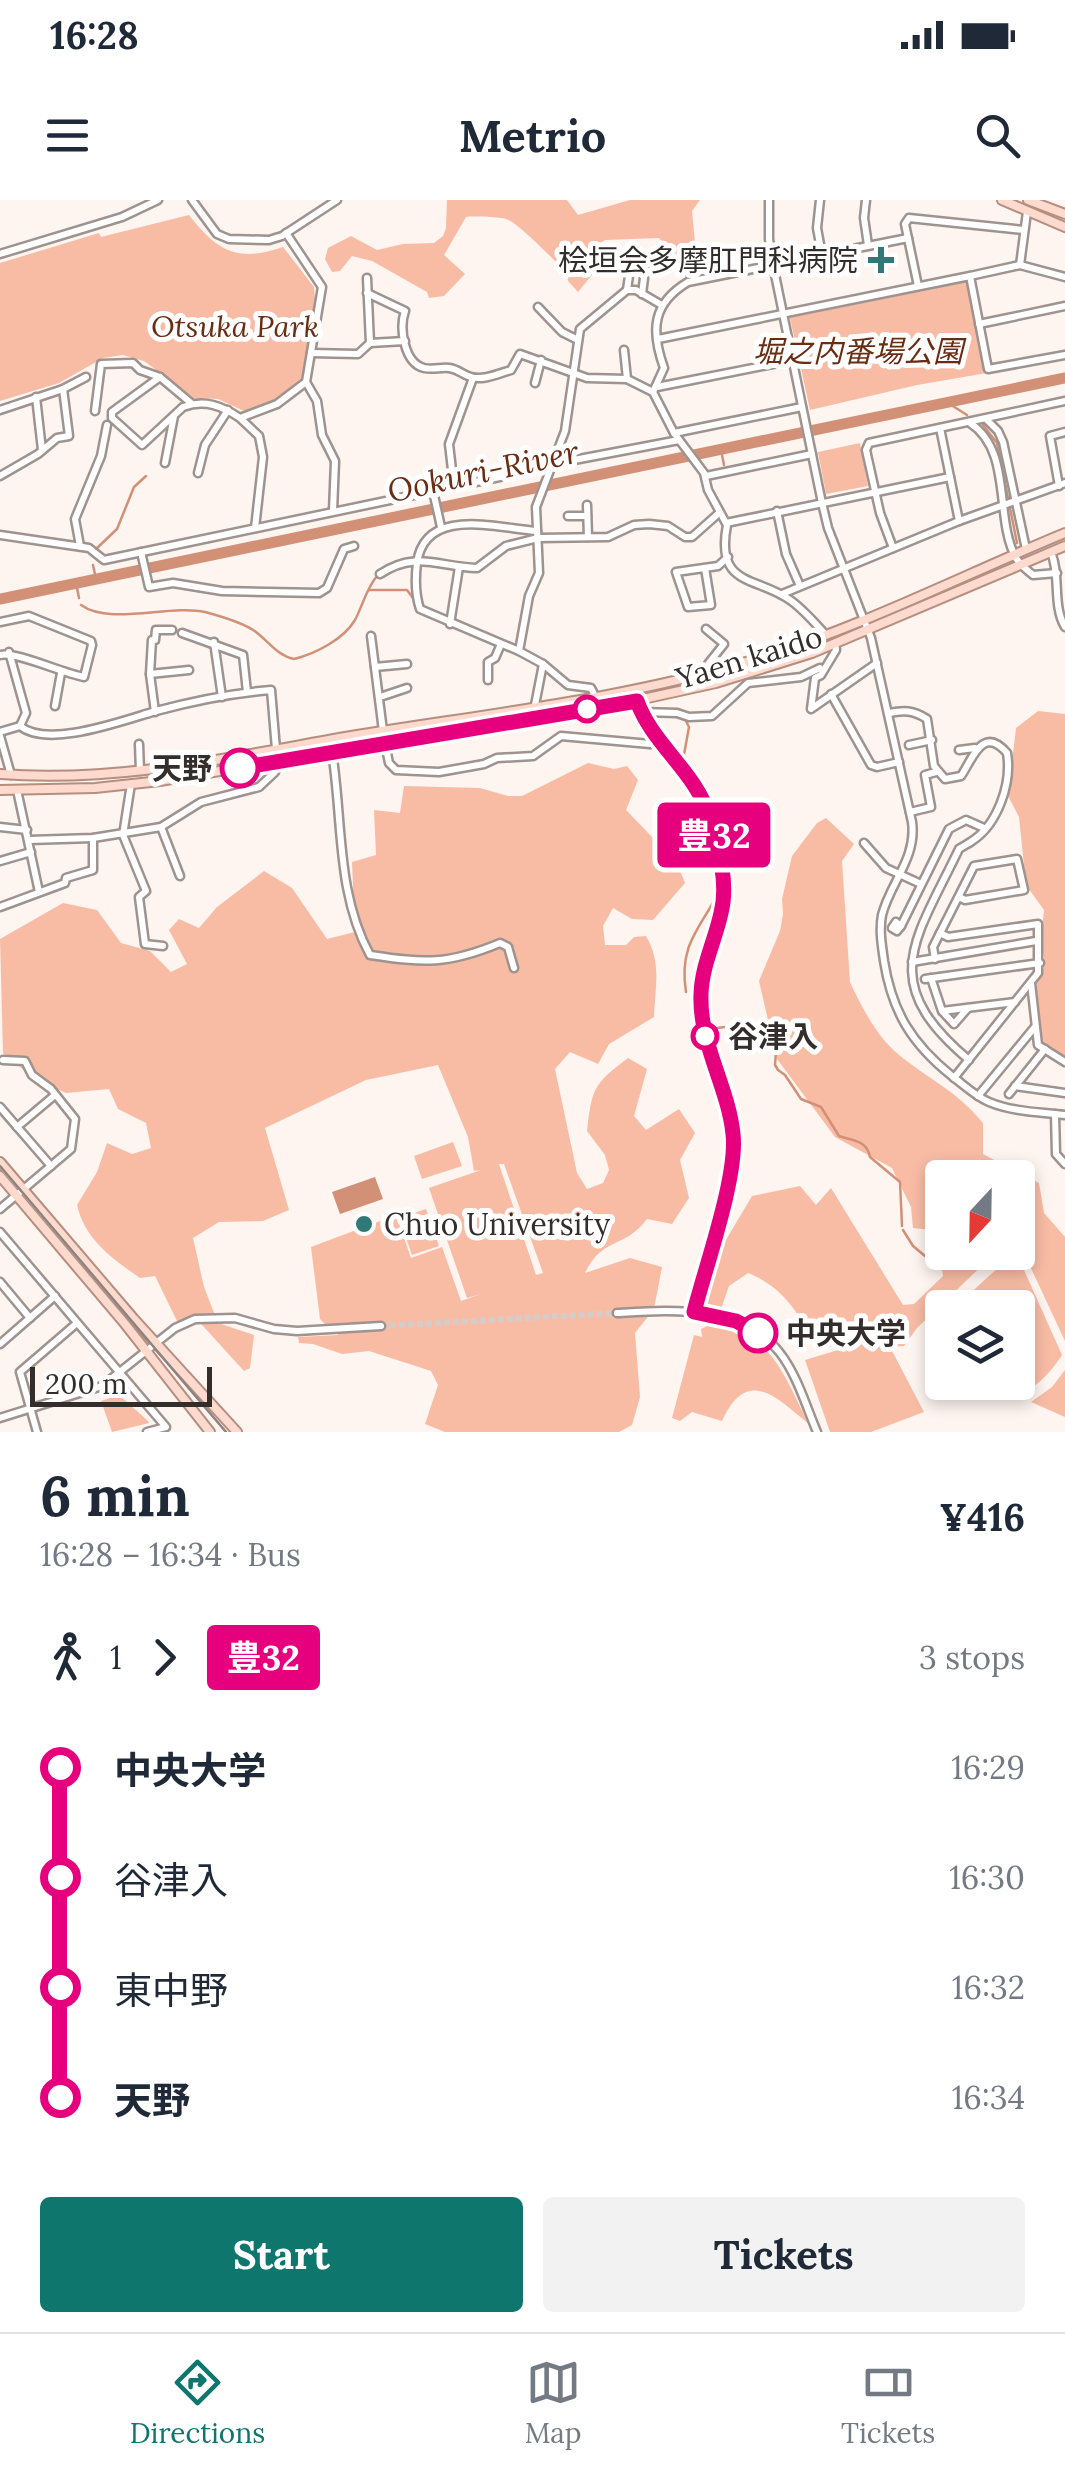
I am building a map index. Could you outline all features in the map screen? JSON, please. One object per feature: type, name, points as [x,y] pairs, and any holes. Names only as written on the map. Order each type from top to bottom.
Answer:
[{"type":"main road","points":[[1002,200],[1065,227]]},
{"type":"main road","points":[[1028,200],[1065,214]]},
{"type":"main road","name":"Yaen kaido","points":[[0,774],[74,776],[135,771],[634,689],[709,672],[825,634],[1065,533]]},
{"type":"main road","name":"Yaen kaido","points":[[0,790],[131,784],[276,767],[332,752],[637,701],[758,676],[1065,546]]},
{"type":"main road","points":[[400,728],[399,736],[407,740]]},
{"type":"main road","points":[[383,731],[385,743]]},
{"type":"main road","points":[[276,749],[276,767]]},
{"type":"main road","points":[[131,784],[135,771]]},
{"type":"main road","points":[[0,1162],[19,1192],[210,1432]]},
{"type":"main road","points":[[0,1176],[19,1192],[237,1432]]},
{"type":"street","points":[[0,254],[122,217],[158,200]]},
{"type":"street","points":[[192,200],[211,228],[224,237],[269,240],[337,200]]},
{"type":"street","points":[[769,200],[773,266],[822,503],[868,629],[913,830],[911,848],[886,903],[880,929],[889,990],[916,1044],[978,1096],[998,1105],[1065,1115]]},
{"type":"street","points":[[820,200],[817,228],[822,255]]},
{"type":"street","points":[[866,200],[868,245]]},
{"type":"street","points":[[1020,265],[1027,212]]},
{"type":"street","points":[[918,286],[905,224],[909,218],[1024,230]]},
{"type":"street","points":[[286,233],[322,287],[306,382],[318,401],[322,435],[335,462],[333,511]]},
{"type":"street","points":[[825,634],[781,595],[742,581],[728,557],[726,523],[704,474],[678,439],[655,390],[664,368],[658,339],[660,304],[688,282],[908,238]]},
{"type":"street","points":[[519,650],[529,596],[539,573],[537,505],[565,430],[580,330],[627,290],[630,261]]},
{"type":"street","points":[[642,294],[646,262]]},
{"type":"street","points":[[658,339],[1020,265],[1065,278]]},
{"type":"street","points":[[970,276],[988,369],[1065,355]]},
{"type":"street","points":[[367,278],[370,343]]},
{"type":"street","points":[[627,290],[660,304]]},
{"type":"street","points":[[367,293],[405,311],[404,341],[421,367],[450,368],[473,378],[511,370],[520,354],[592,379],[627,379],[655,390],[792,360]]},
{"type":"street","points":[[979,324],[1065,306]]},
{"type":"street","points":[[538,307],[562,332],[578,340]]},
{"type":"street","points":[[311,353],[358,354],[370,343],[404,341]]},
{"type":"street","points":[[624,350],[627,379]]},
{"type":"street","points":[[535,383],[541,360]]},
{"type":"street","points":[[96,412],[100,364],[133,363],[160,377],[192,404]]},
{"type":"street","points":[[0,410],[86,377]]},
{"type":"street","points":[[160,377],[119,405],[112,418],[142,445],[192,404],[218,405],[240,418],[259,436],[263,457],[255,528]]},
{"type":"street","points":[[454,487],[449,444],[473,378]]},
{"type":"street","points":[[240,418],[277,404],[306,382]]},
{"type":"street","points":[[0,476],[57,438],[68,436],[63,389]]},
{"type":"street","points":[[36,396],[42,451]]},
{"type":"street","points":[[893,548],[875,492],[866,450],[869,443],[1065,401]]},
{"type":"street","points":[[198,472],[205,445],[228,410]]},
{"type":"street","points":[[0,535],[80,546],[104,560],[803,411]]},
{"type":"street","points":[[165,463],[175,415]]},
{"type":"street","points":[[986,419],[1003,442],[1026,549]]},
{"type":"street","points":[[969,423],[990,441],[1014,555],[1033,575],[1057,574]]},
{"type":"street","points":[[80,546],[75,519],[101,456],[107,425]]},
{"type":"street","points":[[940,428],[959,522]]},
{"type":"street","points":[[781,595],[1062,484],[1050,436],[1065,432]]},
{"type":"street","points":[[704,474],[811,452]]},
{"type":"street","points":[[726,523],[950,477]]},
{"type":"street","points":[[434,492],[441,526]]},
{"type":"street","points":[[588,506],[588,537]]},
{"type":"street","points":[[777,512],[786,554],[800,586]]},
{"type":"street","points":[[595,696],[592,688],[568,685],[519,650],[419,608],[419,547],[441,526],[460,524],[538,534],[608,537],[634,525],[658,524],[689,538],[719,513]]},
{"type":"street","points":[[568,516],[588,516]]},
{"type":"street","points":[[380,574],[393,565],[418,559],[477,568],[506,546],[538,534]]},
{"type":"street","points":[[141,553],[148,585],[323,592],[344,549],[354,546]]},
{"type":"street","points":[[1052,552],[1062,588],[1065,627]]},
{"type":"street","points":[[705,568],[712,605],[688,607],[676,572],[718,566],[728,557]]},
{"type":"street","points":[[450,624],[459,568]]},
{"type":"street","points":[[0,622],[29,616],[91,641],[87,674],[61,673],[10,652],[0,655]]},
{"type":"street","points":[[706,629],[724,644],[708,664],[709,672]]},
{"type":"street","points":[[155,712],[150,674],[152,640],[156,630],[172,630]]},
{"type":"street","points":[[182,633],[243,655],[247,692]]},
{"type":"street","points":[[371,636],[383,731]]},
{"type":"street","points":[[214,642],[222,697]]},
{"type":"street","points":[[488,680],[488,662],[495,658],[501,644]]},
{"type":"street","points":[[834,644],[836,650],[828,665],[815,678],[810,709],[877,663]]},
{"type":"street","points":[[10,652],[26,713],[20,726],[0,734],[11,775]]},
{"type":"street","points":[[376,667],[408,664]]},
{"type":"street","points":[[535,706],[543,664]]},
{"type":"street","points":[[641,712],[708,717],[717,714],[741,686],[758,676],[801,677],[820,668]]},
{"type":"street","points":[[150,674],[189,670]]},
{"type":"street","points":[[55,706],[61,673]]},
{"type":"street","points":[[380,697],[408,688]]},
{"type":"street","points":[[634,689],[641,712],[658,740],[701,796],[722,872],[724,900],[703,976],[702,1018],[732,1124],[734,1147],[694,1312]]},
{"type":"street","points":[[20,726],[37,734],[56,734],[271,690],[276,749]]},
{"type":"street","points":[[831,694],[871,765],[899,762]]},
{"type":"street","points":[[888,713],[904,710],[926,719],[936,772],[946,779],[961,776],[977,748]]},
{"type":"street","points":[[385,743],[389,763],[396,770],[439,772],[497,758],[533,756],[561,736],[650,744],[658,740]]},
{"type":"street","points":[[909,746],[932,740]]},
{"type":"street","points":[[959,750],[986,743],[999,745],[1007,753],[1001,804],[974,840],[959,850],[914,943],[912,962],[916,990],[926,1016],[970,1060]]},
{"type":"street","points":[[135,771],[139,744]]},
{"type":"street","points":[[332,752],[339,837],[349,894],[361,940],[370,955],[448,962],[500,943],[508,946],[514,968]]},
{"type":"street","points":[[29,840],[93,838],[161,827],[201,802],[259,787],[276,767]]},
{"type":"street","points":[[910,812],[931,808],[925,775],[936,772]]},
{"type":"street","points":[[131,784],[123,834],[146,891],[139,897],[145,944],[163,946]]},
{"type":"street","points":[[17,790],[39,892]]},
{"type":"street","points":[[900,926],[948,829],[966,820],[984,828]]},
{"type":"street","points":[[0,827],[26,830]]},
{"type":"street","points":[[161,827],[180,876]]},
{"type":"street","points":[[704,837],[714,835]]},
{"type":"street","points":[[0,907],[94,870],[93,838]]},
{"type":"street","points":[[864,844],[886,868],[921,884]]},
{"type":"street","points":[[0,860],[30,852]]},
{"type":"street","points":[[935,959],[933,947],[940,934],[958,897],[974,866],[1018,859],[1024,890],[965,900],[958,897]]},
{"type":"street","points":[[940,934],[948,937],[1038,924],[1038,973],[954,1078]]},
{"type":"street","points":[[912,962],[1036,941]]},
{"type":"street","points":[[968,1007],[954,1024],[942,1011],[928,979],[1040,963]]},
{"type":"street","points":[[1030,983],[1038,1044],[1065,1062]]},
{"type":"street","points":[[942,1011],[1016,1002]]},
{"type":"street","points":[[978,1096],[1035,1026]]},
{"type":"street","points":[[1009,1094],[1044,1049]]},
{"type":"street","points":[[0,1210],[71,1149],[75,1119],[32,1075],[25,1061],[1,1058]]},
{"type":"street","points":[[1015,1086],[1065,1092]]},
{"type":"street","points":[[17,1127],[55,1095]]},
{"type":"street","points":[[0,1107],[50,1166]]},
{"type":"street","points":[[1056,1114],[1056,1154],[1065,1164]]},
{"type":"street","points":[[1056,1135],[1065,1136]]},
{"type":"street","points":[[0,1232],[166,1427],[146,1432]]},
{"type":"street","points":[[0,1282],[30,1318]]},
{"type":"street","points":[[2,1339],[54,1296]]},
{"type":"street","points":[[617,1313],[694,1312],[744,1324],[778,1350],[817,1432]]},
{"type":"street","points":[[0,1418],[94,1390],[121,1374],[180,1325],[209,1316],[297,1331],[381,1326]]},
{"type":"street","points":[[37,1432],[20,1372],[77,1323]]},
{"type":"green space","points":[[447,200],[567,200],[578,215],[630,200],[700,200],[692,211],[698,275],[686,278],[659,238],[605,240],[591,250],[596,270],[578,292],[568,281],[568,273],[512,222],[474,217],[466,217],[444,255],[465,274],[444,296],[429,298],[427,292],[372,261],[352,256],[340,271],[332,272],[325,259],[328,248],[351,236],[377,250],[434,243],[446,228]]},
{"type":"green space","name":"Otsuka Park","points":[[189,215],[209,237],[229,250],[253,254],[283,247],[314,287],[302,380],[281,397],[244,411],[218,399],[194,398],[144,361],[123,355],[103,358],[59,383],[0,401],[0,263],[99,233],[101,237]]},
{"type":"green space","name":"堀之内番場公園","points":[[965,279],[987,373],[810,410],[792,314]]},
{"type":"green space","points":[[860,443],[868,486],[826,494],[818,452]]},
{"type":"green space","points":[[1038,711],[1065,714],[1065,1057],[1042,1042],[1036,986],[1045,965],[1041,938],[1044,910],[1026,885],[1019,817],[1008,796],[1016,728]]},
{"type":"green space","points":[[588,763],[614,769],[627,766],[638,780],[626,810],[677,863],[685,883],[653,920],[632,919],[613,908],[603,926],[605,945],[626,945],[634,937],[646,936],[656,966],[654,1017],[609,1044],[598,1064],[570,1052],[555,1069],[577,1173],[587,1189],[603,1183],[609,1170],[605,1155],[587,1131],[593,1096],[601,1081],[628,1058],[647,1069],[634,1116],[646,1130],[679,1109],[695,1133],[680,1160],[689,1198],[672,1224],[647,1219],[631,1235],[599,1253],[585,1273],[630,1258],[662,1267],[654,1309],[635,1333],[640,1397],[632,1425],[619,1432],[445,1432],[425,1424],[438,1385],[431,1371],[369,1351],[342,1354],[299,1343],[298,1337],[338,1335],[337,1324],[325,1324],[320,1319],[311,1247],[396,1215],[411,1258],[442,1247],[461,1301],[481,1294],[467,1298],[429,1188],[481,1170],[474,1171],[468,1137],[438,1065],[366,1080],[265,1128],[289,1210],[263,1221],[219,1222],[193,1238],[204,1287],[218,1323],[254,1335],[250,1368],[244,1371],[193,1315],[178,1323],[155,1276],[140,1278],[120,1264],[101,1248],[81,1217],[77,1205],[97,1172],[107,1143],[132,1154],[151,1148],[146,1123],[118,1109],[109,1089],[66,1093],[35,1079],[3,1053],[0,939],[63,903],[97,910],[121,943],[150,951],[171,972],[187,964],[169,930],[179,919],[199,928],[217,907],[264,871],[292,888],[327,939],[355,932],[352,862],[376,855],[374,810],[400,813],[404,786],[480,788],[522,796]],"holes":[[[499,1164],[504,1164],[543,1273],[536,1275]]]},
{"type":"green space","points":[[826,818],[854,844],[842,861],[850,982],[883,1039],[952,1093],[983,1123],[983,1154],[995,1160],[925,1160],[925,1229],[913,1228],[911,1207],[892,1168],[835,1137],[777,1059],[759,981],[780,931],[782,899],[792,856],[817,823]]},
{"type":"green space","points":[[453,1142],[462,1166],[422,1179],[414,1156]]},
{"type":"green space","points":[[1035,1181],[1039,1183],[1044,1213],[1065,1237],[1065,1341],[1032,1270],[1035,1270]]},
{"type":"green space","points":[[800,1186],[816,1205],[831,1188],[903,1305],[914,1304],[925,1293],[925,1320],[904,1346],[890,1347],[924,1412],[871,1432],[830,1432],[805,1360],[848,1347],[815,1346],[796,1312],[780,1294],[748,1273],[729,1286],[721,1309],[705,1303],[717,1255],[752,1196]]},
{"type":"green space","points":[[426,1209],[439,1246],[412,1255],[399,1218]]},
{"type":"green space","points":[[942,1270],[977,1270],[957,1290],[928,1290],[943,1276]]},
{"type":"green space","points":[[996,1270],[1024,1270],[1033,1290],[974,1290]]},
{"type":"green space","points":[[1035,1295],[1062,1355],[1035,1385]]},
{"type":"green space","points":[[714,1323],[750,1337],[764,1348],[783,1374],[809,1424],[775,1397],[753,1391],[742,1394],[722,1421],[692,1412],[680,1421],[672,1418],[694,1335],[702,1337],[701,1329]]},
{"type":"green space","points":[[1065,1370],[1065,1417],[1031,1402],[1052,1387]]},
{"type":"green space","points":[[119,1395],[149,1423],[112,1432],[101,1401]]},
{"type":"shaded area","points":[[375,1177],[383,1199],[340,1214],[332,1192]]},
{"type":"waterway","name":"Ookuri-River","points":[[0,599],[1065,378]]},
{"type":"waterway","points":[[948,403],[967,415]]},
{"type":"waterway","points":[[983,425],[997,443],[1017,543]]},
{"type":"waterway","points":[[721,450],[724,465]]},
{"type":"waterway","points":[[96,549],[117,529],[134,487],[146,476]]},
{"type":"waterway","points":[[93,565],[96,579]]},
{"type":"waterway","points":[[81,605],[108,614],[205,612],[251,629],[278,652],[294,659],[320,649],[344,633],[355,620],[377,576],[381,578],[394,570]]},
{"type":"waterway","points":[[76,583],[79,598]]},
{"type":"waterway","points":[[369,590],[407,590],[417,611],[475,636]]},
{"type":"waterway","points":[[566,687],[579,690]]},
{"type":"waterway","points":[[651,716],[668,716]]},
{"type":"waterway","points":[[683,760],[689,727],[685,719]]},
{"type":"waterway","points":[[707,837],[710,842]]},
{"type":"waterway","points":[[686,992],[687,952],[716,898]]},
{"type":"waterway","points":[[711,1030],[740,1028],[769,1039],[776,1052],[775,1065],[801,1099],[821,1107],[839,1136],[863,1144],[870,1157],[900,1182],[902,1226]]},
{"type":"waterway","points":[[903,1230],[925,1256]]},
{"type":"tunnel","points":[[381,1326],[617,1313]]},
{"type":"railway","points":[[0,1166],[226,1432]]},
{"type":"bus line","name":"豊32","points":[[240,768],[637,701],[658,740],[701,796],[724,882],[724,900],[706,960],[701,1004],[706,1040],[732,1124],[734,1147],[694,1312],[736,1321],[758,1333]]},
{"type":"place","name":"桧垣会多摩肛門科病院","points":[[881,260]]},
{"type":"place","name":"天野","points":[[240,768]]},
{"type":"place","name":"谷津入","points":[[705,1036]]},
{"type":"place","name":"Chuo University","points":[[364,1224]]},
{"type":"place","name":"中央大学","points":[[758,1333]]}]
